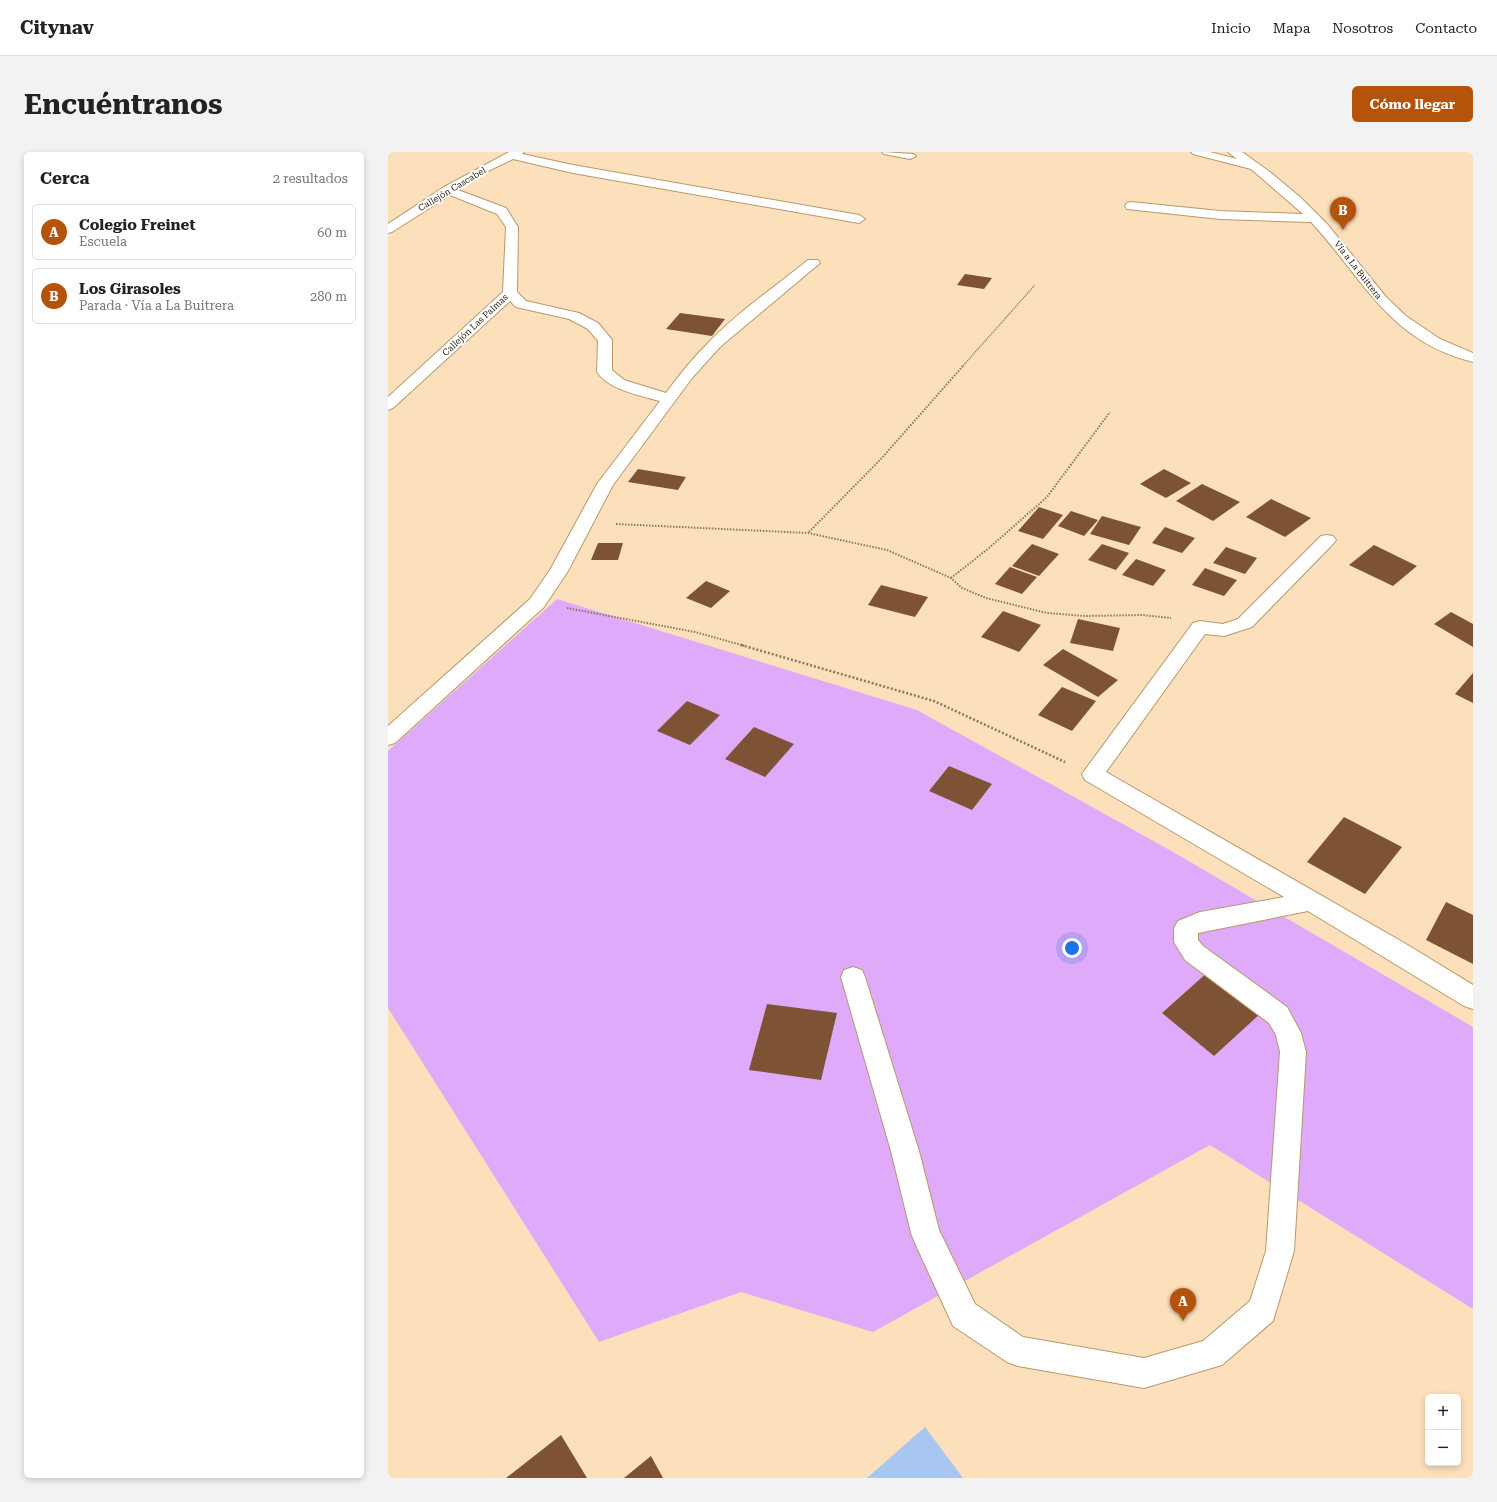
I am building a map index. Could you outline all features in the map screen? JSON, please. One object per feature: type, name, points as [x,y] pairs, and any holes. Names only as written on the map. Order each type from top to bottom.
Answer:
[{"type":"street","points":[[888,152],[910,156]]},
{"type":"street","points":[[1197,152],[1225,161],[1258,168]]},
{"type":"street","name":"Vía a La Buitrera","points":[[1234,152],[1258,168],[1291,194],[1335,241],[1382,302],[1421,335],[1457,353],[1473,358]]},
{"type":"street","points":[[515,154],[573,169],[859,219]]},
{"type":"street","name":"Callejón Cascabel","points":[[388,229],[448,190],[515,154]]},
{"type":"street","name":"Callejón Las Palmas","points":[[388,405],[510,293],[512,227],[502,211],[448,190]]},
{"type":"street","points":[[1131,206],[1220,215],[1314,218]]},
{"type":"street","points":[[388,738],[537,603],[559,571],[605,484],[669,399],[715,344],[813,263]]},
{"type":"street","points":[[510,293],[521,304],[574,316],[593,326],[605,340],[604,372],[619,383],[669,399]]},
{"type":"street","points":[[1327,540],[1245,623],[1224,630],[1200,627],[1093,774],[1397,951],[1473,998]]},
{"type":"street","points":[[853,977],[905,1151],[924,1233],[964,1315],[1018,1350],[1144,1373],[1210,1354],[1262,1310],[1280,1251],[1293,1052],[1288,1033],[1278,1015],[1194,953],[1186,942],[1186,928],[1200,922],[1311,901]]},
{"type":"path","points":[[808,533],[880,460],[1035,285]]},
{"type":"path","points":[[952,578],[1012,529],[1047,497],[1110,412]]},
{"type":"path","points":[[584,522],[808,533],[887,550],[952,578],[962,588],[986,598],[1047,613],[1085,616],[1142,615],[1178,619],[1200,627]]},
{"type":"path","points":[[537,603],[695,632],[934,702],[1093,774]]},
{"type":"shaded area","points":[[557,599],[917,710],[1175,853],[1473,1027],[1473,1309],[1210,1145],[873,1332],[741,1292],[599,1342],[388,1008],[388,751]]},
{"type":"water","points":[[925,1427],[963,1478],[867,1478]]},
{"type":"building","points":[[965,274],[992,278],[984,289],[957,285]]},
{"type":"building","points":[[680,313],[725,319],[712,336],[666,329]]},
{"type":"building","points":[[638,469],[686,477],[678,490],[628,482]]},
{"type":"building","points":[[1164,469],[1191,483],[1166,498],[1140,484]]},
{"type":"building","points":[[1202,484],[1240,502],[1213,521],[1176,501]]},
{"type":"building","points":[[1271,499],[1311,518],[1285,537],[1246,517]]},
{"type":"building","points":[[1039,507],[1063,515],[1043,539],[1018,531]]},
{"type":"building","points":[[1071,511],[1098,520],[1084,536],[1058,526]]},
{"type":"building","points":[[1102,516],[1141,527],[1129,545],[1090,534]]},
{"type":"building","points":[[1165,527],[1195,538],[1182,553],[1152,543]]},
{"type":"building","points":[[598,543],[623,543],[618,560],[591,560]]},
{"type":"building","points":[[1032,544],[1059,554],[1039,576],[1012,566]]},
{"type":"building","points":[[1102,544],[1129,553],[1116,570],[1088,560]]},
{"type":"building","points":[[1374,545],[1417,566],[1393,586],[1349,565]]},
{"type":"building","points":[[1226,547],[1257,558],[1245,574],[1213,563]]},
{"type":"building","points":[[1136,559],[1166,570],[1153,586],[1122,575]]},
{"type":"building","points":[[1010,567],[1037,577],[1022,594],[995,584]]},
{"type":"building","points":[[1205,568],[1237,580],[1224,596],[1192,585]]},
{"type":"building","points":[[706,581],[730,591],[711,608],[686,598]]},
{"type":"building","points":[[881,585],[928,597],[915,617],[868,605]]},
{"type":"building","points":[[1003,611],[1041,625],[1019,652],[981,637]]},
{"type":"building","points":[[1451,612],[1473,624],[1473,647],[1434,624]]},
{"type":"building","points":[[1078,619],[1120,628],[1113,651],[1070,643]]},
{"type":"building","points":[[1063,649],[1118,680],[1098,697],[1043,665]]},
{"type":"building","points":[[1473,673],[1473,703],[1455,694]]},
{"type":"building","points":[[1062,687],[1096,701],[1072,731],[1038,715]]},
{"type":"building","points":[[687,701],[720,715],[690,745],[657,731]]},
{"type":"building","points":[[754,727],[794,744],[765,777],[725,759]]},
{"type":"building","points":[[949,766],[992,784],[972,810],[929,791]]},
{"type":"building","points":[[1344,817],[1402,847],[1365,894],[1307,862]]},
{"type":"building","points":[[1446,902],[1473,915],[1473,964],[1426,940]]},
{"type":"building","points":[[1209,971],[1261,1013],[1214,1056],[1162,1013]]},
{"type":"building","points":[[767,1004],[837,1013],[821,1080],[749,1070]]},
{"type":"building","points":[[561,1435],[587,1478],[506,1478]]},
{"type":"building","points":[[651,1456],[663,1478],[624,1478]]},
{"type":"place","name":"Los Girasoles","points":[[1343,230]]},
{"type":"place","name":"Colegio Freinet","points":[[1183,1321]]}]
